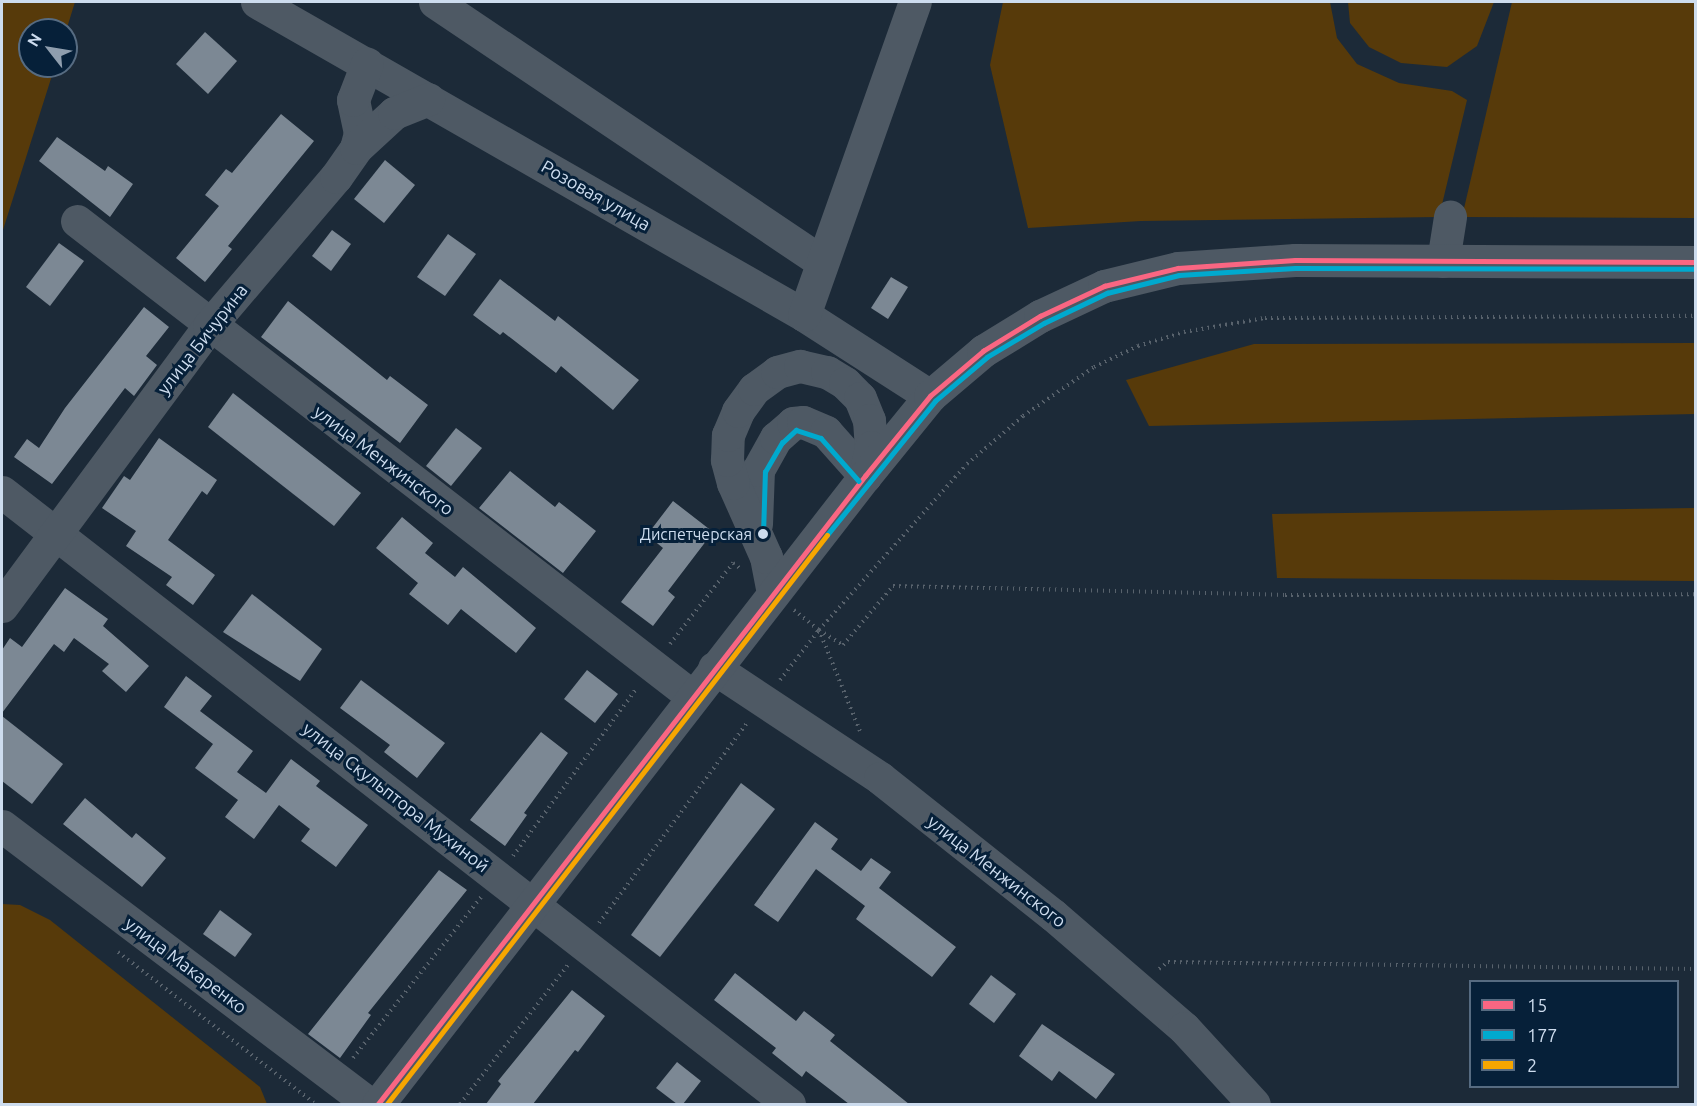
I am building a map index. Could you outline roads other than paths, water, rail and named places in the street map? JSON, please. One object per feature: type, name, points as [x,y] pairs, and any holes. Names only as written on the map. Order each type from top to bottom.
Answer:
[{"type":"street","name":"Розовая улица","points":[[257,2],[804,315],[930,396]]},
{"type":"street","points":[[435,2],[822,262]]},
{"type":"street","points":[[804,315],[915,2]]},
{"type":"street","points":[[356,148],[360,133],[353,100],[367,64]]},
{"type":"street","name":"улица Бичурина","points":[[2,606],[209,326],[336,177],[356,148],[394,112],[428,99]]},
{"type":"street","points":[[1443,261],[1450,217]]},
{"type":"street","name":"улица Менжинского","points":[[77,221],[209,326],[692,696]]},
{"type":"street","points":[[378,1104],[714,668],[783,602],[865,476],[930,396],[983,351],[1040,316],[1104,286],[1178,268],[1295,260],[1695,262]]},
{"type":"street","points":[[783,602],[733,483],[727,460],[728,435],[738,411],[754,389],[777,372],[800,366],[827,372],[860,398],[869,420],[870,438],[865,476]]},
{"type":"street","points":[[756,534],[758,470],[776,438],[793,423],[803,422],[826,432],[865,476]]},
{"type":"street","name":"улица Скульптора Мухиной","points":[[2,492],[789,1104]]},
{"type":"street","name":"улица Менжинского","points":[[714,668],[880,778],[1138,985],[1184,1028],[1254,1104]]},
{"type":"street","name":"улица Макаренко","points":[[5,835],[338,1077],[370,1104]]},
{"type":"place","name":"Диспетчерская","points":[[763,534]]}]
